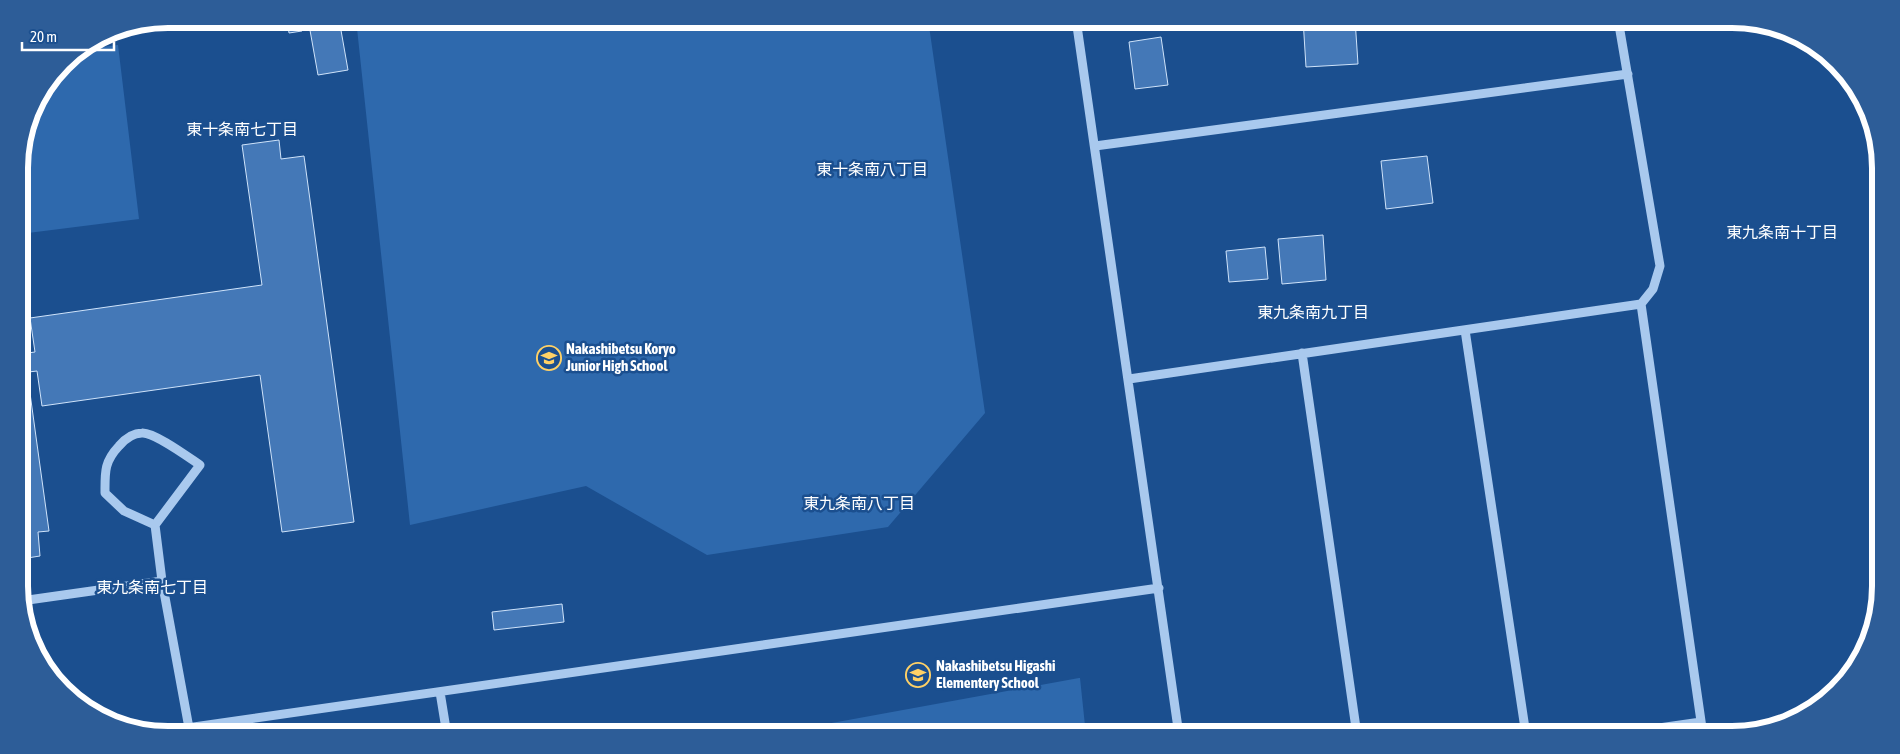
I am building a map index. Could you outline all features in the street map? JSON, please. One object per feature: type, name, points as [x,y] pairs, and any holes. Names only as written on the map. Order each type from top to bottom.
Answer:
[{"type":"street","points":[[1077,28],[1159,588],[1177,726]]},
{"type":"street","points":[[1129,379],[1641,304],[1653,289],[1660,266],[1620,28]]},
{"type":"street","points":[[1095,146],[1628,74]]},
{"type":"street","points":[[1641,304],[1702,726]]},
{"type":"street","points":[[1465,330],[1525,726]]},
{"type":"street","points":[[1302,353],[1356,726]]},
{"type":"street","points":[[155,525],[124,511],[105,493],[105,468],[114,451],[127,437],[142,433],[154,436],[200,465],[155,525],[162,581],[195,726]]},
{"type":"street","points":[[29,600],[162,581]]},
{"type":"street","points":[[222,726],[440,692],[1159,588]]},
{"type":"street","points":[[440,692],[445,726]]},
{"type":"street","points":[[1673,726],[1701,722]]},
{"type":"shaded area","points":[[357,28],[929,28],[985,413],[888,527],[707,555],[586,486],[410,525]]},
{"type":"shaded area","points":[[118,45],[139,219],[28,233],[28,158],[32,131],[38,114],[56,82],[68,68],[94,48]]},
{"type":"shaded area","points":[[1079,678],[1085,726],[815,726]]},
{"type":"building","points":[[288,28],[302,28],[302,31],[289,33]]},
{"type":"building","points":[[310,28],[341,28],[348,70],[318,75]]},
{"type":"building","points":[[1304,28],[1356,28],[1358,64],[1306,67]]},
{"type":"building","points":[[1161,37],[1168,85],[1135,89],[1129,42]]},
{"type":"building","points":[[279,140],[281,159],[304,156],[354,522],[282,532],[260,375],[42,406],[37,371],[28,372],[28,353],[35,352],[30,318],[262,285],[242,145]]},
{"type":"building","points":[[1427,156],[1433,203],[1386,209],[1381,161]]},
{"type":"building","points":[[1323,235],[1326,280],[1282,284],[1278,239]]},
{"type":"building","points":[[1265,247],[1268,279],[1229,282],[1226,251]]},
{"type":"building","points":[[28,386],[49,531],[38,532],[40,556],[28,558]]},
{"type":"building","points":[[562,604],[564,622],[494,630],[492,612]]},
{"type":"place","name":"Nakashibetsu Koryo Junior High School","points":[[549,358]]},
{"type":"place","name":"Nakashibetsu Higashi Elementery School","points":[[918,675]]},
{"type":"district","name":"東十条南七丁目","points":[[242,129]]},
{"type":"district","name":"東十条南八丁目","points":[[872,169]]},
{"type":"district","name":"東九条南十丁目","points":[[1782,232]]},
{"type":"district","name":"東九条南九丁目","points":[[1313,312]]},
{"type":"district","name":"東九条南八丁目","points":[[859,503]]},
{"type":"district","name":"東九条南七丁目","points":[[152,587]]}]
